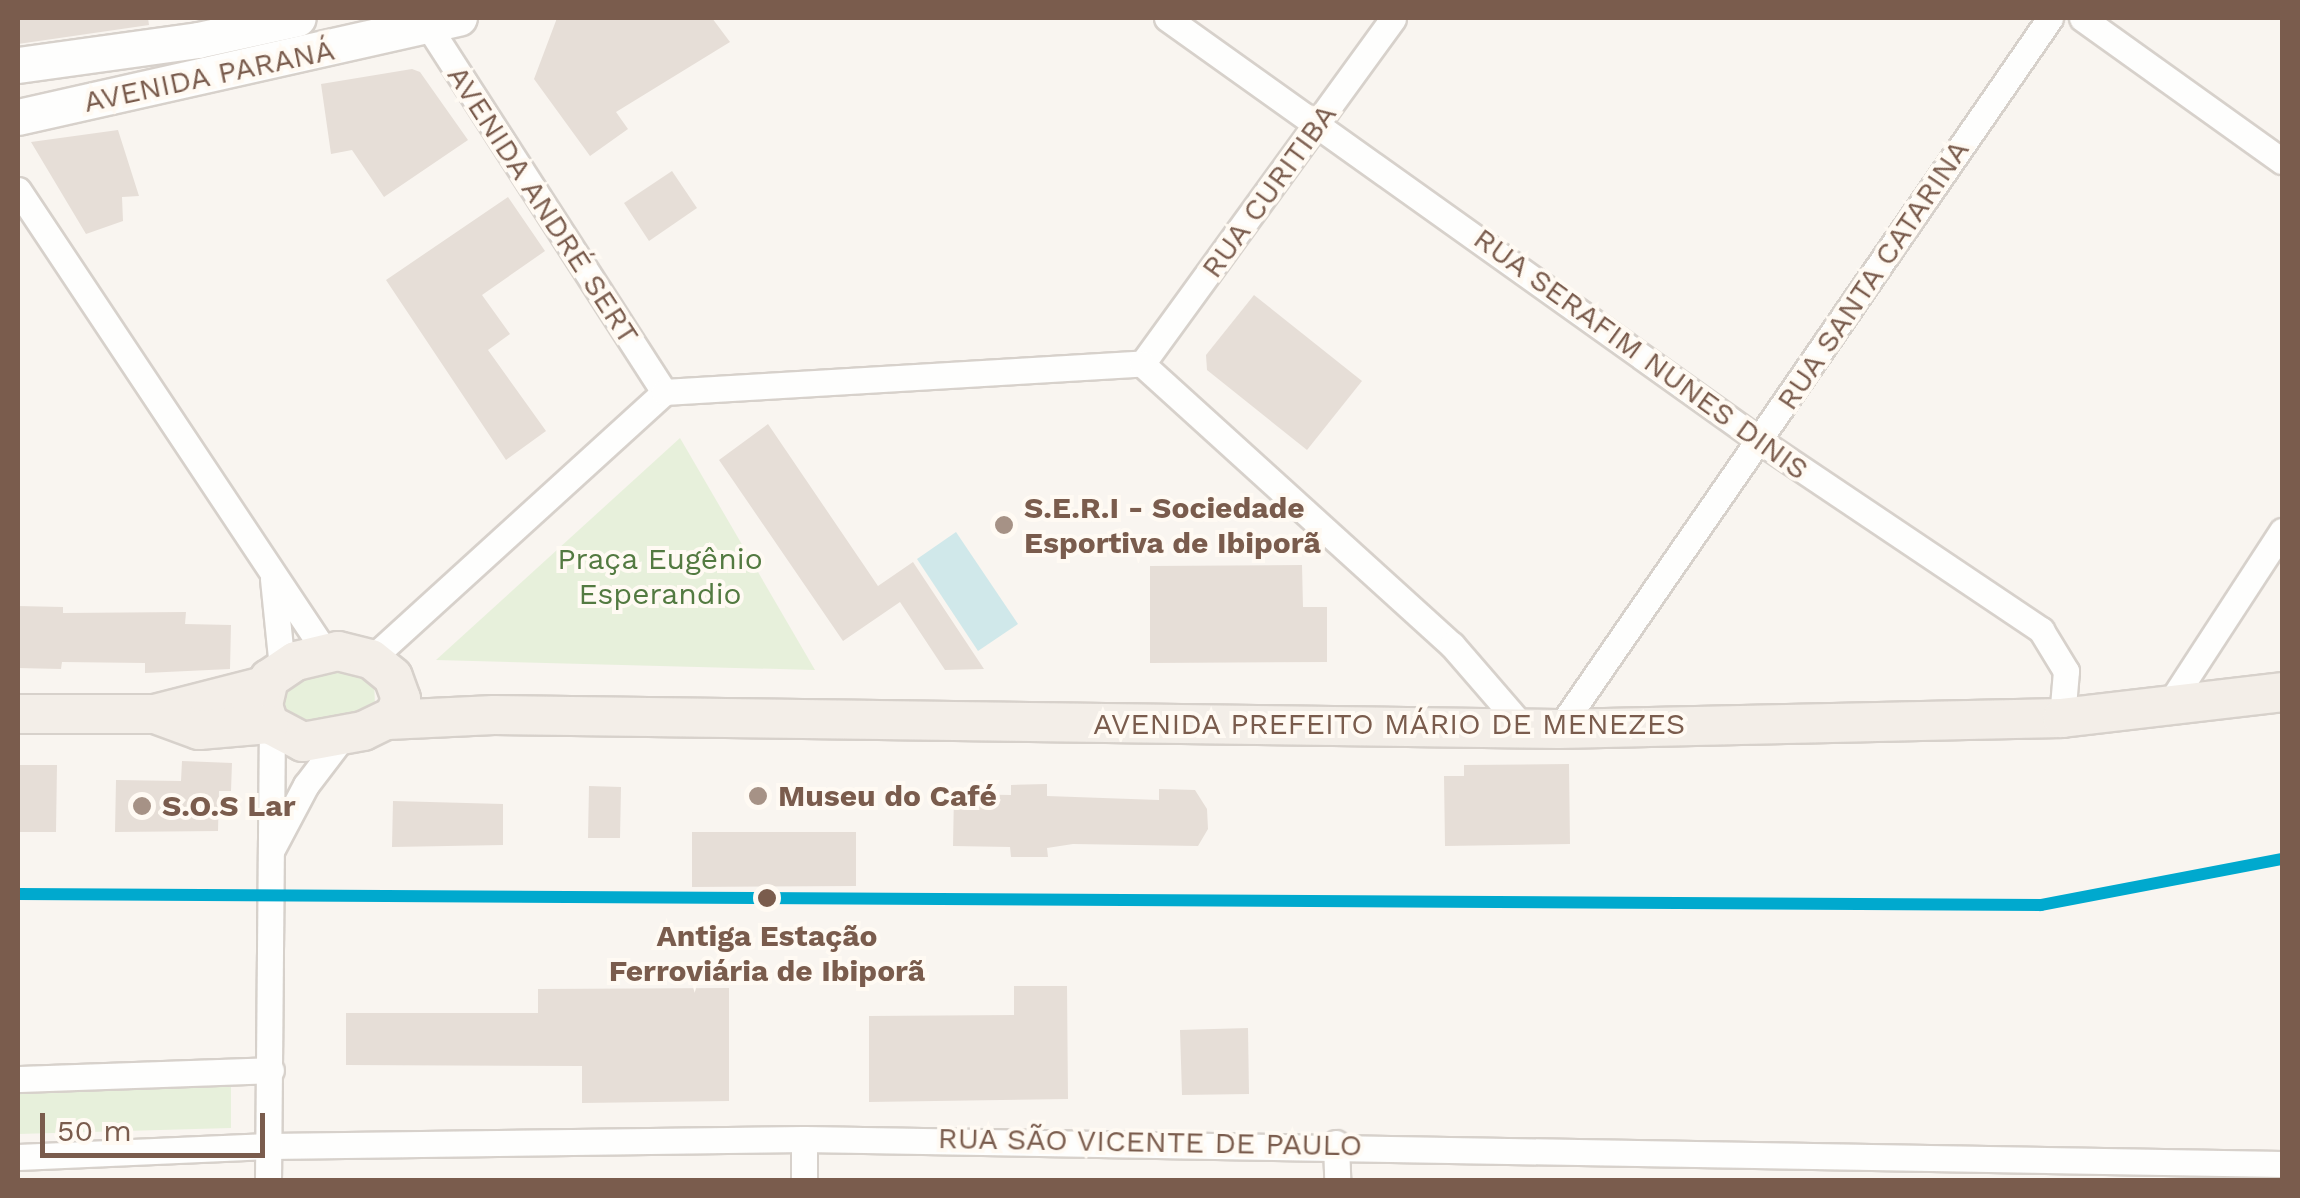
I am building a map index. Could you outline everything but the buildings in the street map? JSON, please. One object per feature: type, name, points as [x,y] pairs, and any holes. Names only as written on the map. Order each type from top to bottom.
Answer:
[{"type":"main road","name":"AVENIDA PARANÁ","points":[[18,65],[198,40],[298,18]]},
{"type":"main road","name":"AVENIDA PARANÁ","points":[[18,117],[206,78],[437,21]]},
{"type":"main road","points":[[198,40],[206,78]]},
{"type":"main road","points":[[18,714],[155,714],[273,677],[326,653],[386,688],[344,735],[302,742],[270,725],[199,730],[155,714]]},
{"type":"main road","points":[[270,725],[273,677]]},
{"type":"main road","name":"AVENIDA PREFEITO MÁRIO DE MENEZES","points":[[386,688],[494,714],[1541,728],[2062,718],[2282,692]]},
{"type":"street","name":"RUA SERAFIM NUNES DINIS","points":[[1166,18],[1320,123],[1760,441],[2041,630],[2066,671],[2062,718]]},
{"type":"street","name":"RUA CURITIBA","points":[[1142,364],[1393,18]]},
{"type":"street","name":"RUA SANTA CATARINA","points":[[1541,728],[1760,441],[2050,18]]},
{"type":"street","points":[[2082,18],[2282,161]]},
{"type":"street","name":"AVENIDA ANDRÉ SERT","points":[[437,21],[664,392]]},
{"type":"street","points":[[18,190],[326,653]]},
{"type":"street","points":[[386,688],[664,392],[1142,364],[1541,728]]},
{"type":"street","points":[[2168,706],[2282,532]]},
{"type":"street","points":[[272,574],[273,677]]},
{"type":"street","points":[[268,1180],[270,725]]},
{"type":"street","points":[[269,856],[306,784],[344,735]]},
{"type":"street","points":[[18,1079],[271,1070]]},
{"type":"street","points":[[804,1138],[804,1180]]},
{"type":"street","name":"RUA SÃO VICENTE DE PAULO","points":[[18,1157],[269,1146],[804,1138],[1336,1143],[1895,1171],[2282,1164]]},
{"type":"street","points":[[1336,1143],[1338,1180]]},
{"type":"green space","name":"Praça Eugênio Esperandio","points":[[680,438],[815,670],[436,660]]},
{"type":"green space","points":[[331,664],[374,679],[375,706],[310,723],[286,715],[283,690],[298,676]]},
{"type":"green space","points":[[231,1080],[231,1128],[18,1134],[18,1090]]},
{"type":"water","points":[[956,532],[1018,624],[978,651],[917,559]]},
{"type":"transit line","points":[[18,894],[2041,905],[2282,859]]},
{"type":"place","name":"S.E.R.I - Sociedade Esportiva de Ibiporã","points":[[1004,525]]},
{"type":"place","name":"Museu do Café","points":[[758,796]]},
{"type":"place","name":"S.O.S Lar","points":[[142,806]]},
{"type":"place","name":"Antiga Estação Ferroviária de Ibiporã","points":[[767,898]]}]
